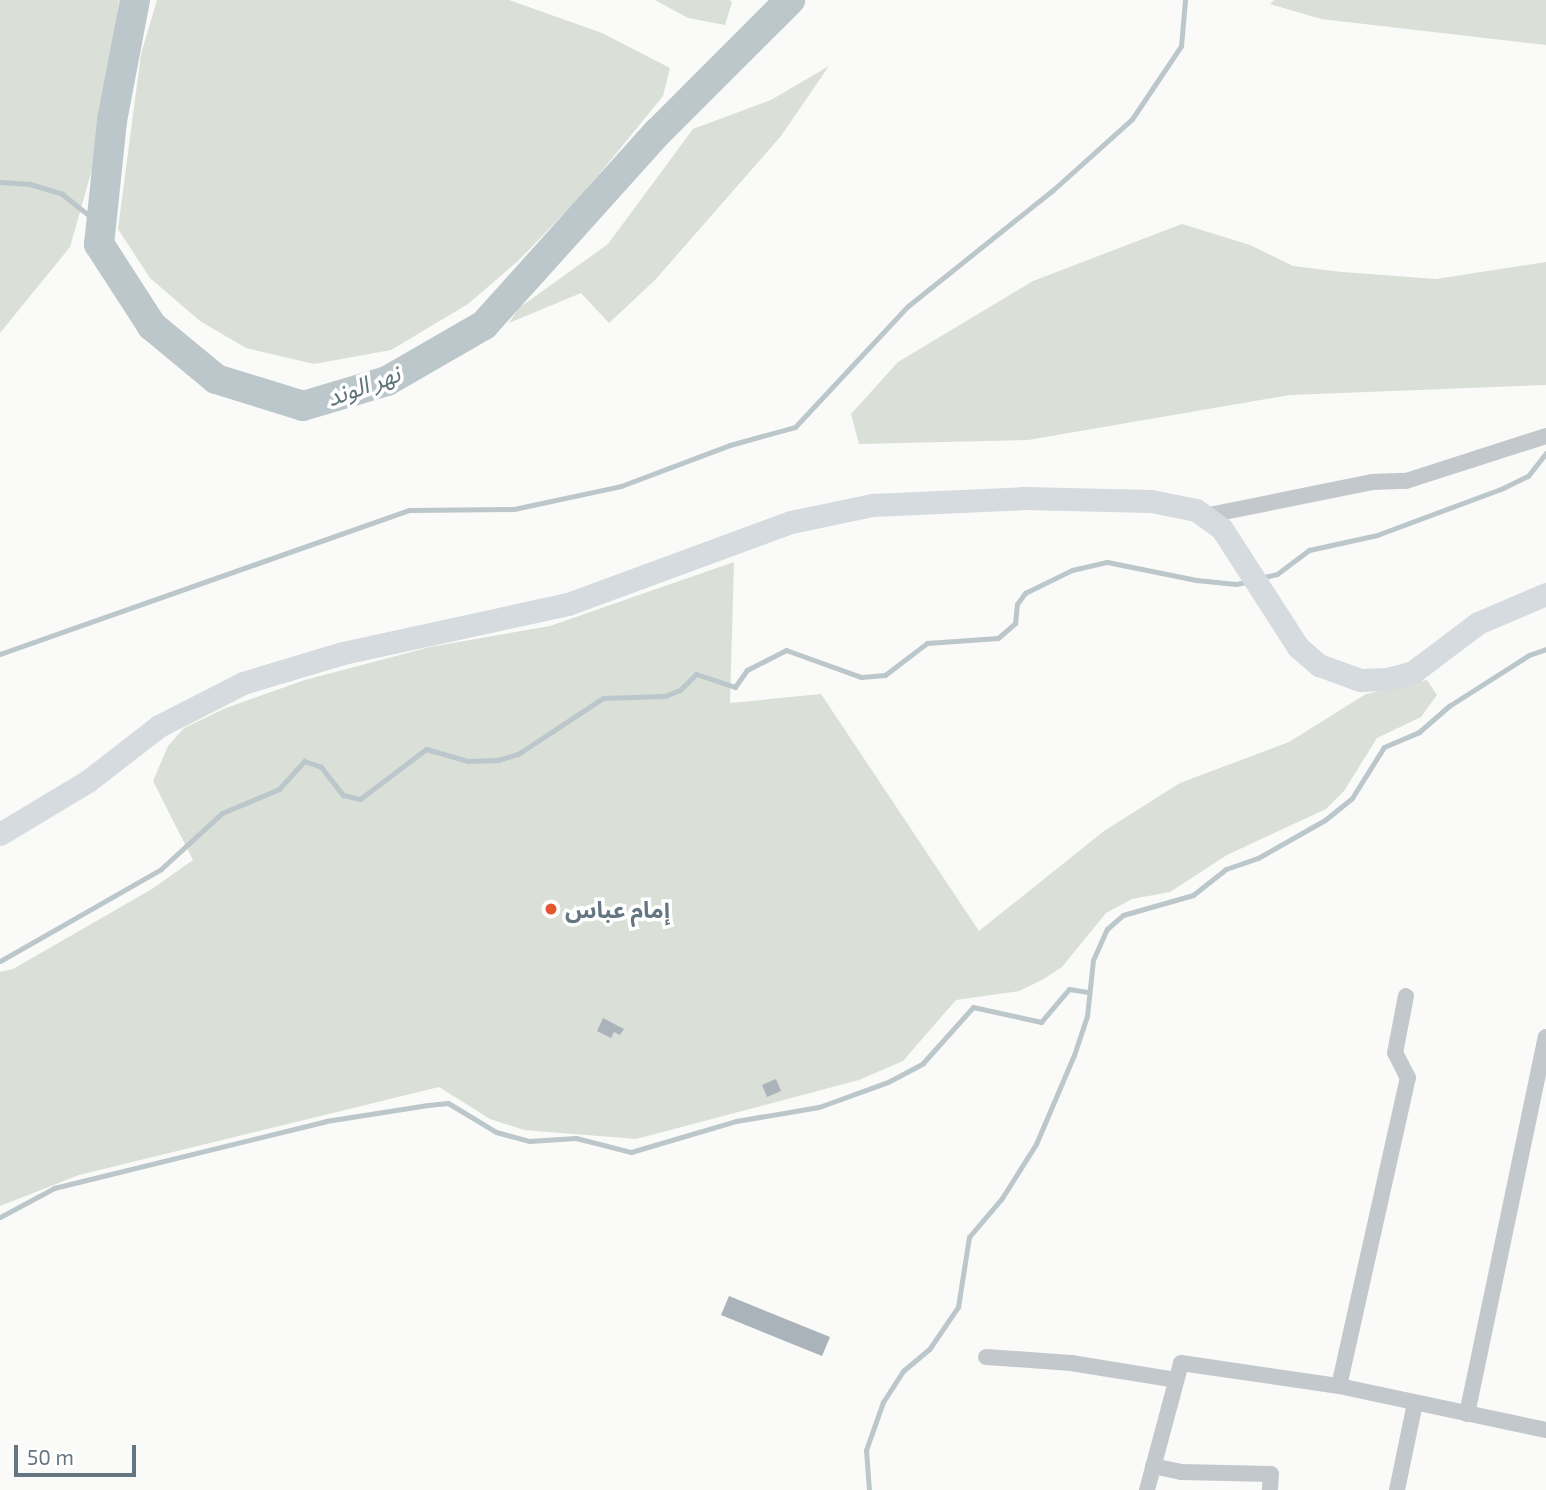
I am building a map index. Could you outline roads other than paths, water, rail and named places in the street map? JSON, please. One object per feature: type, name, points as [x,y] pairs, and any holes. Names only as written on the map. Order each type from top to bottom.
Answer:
[{"type":"main road","points":[[0,834],[88,781],[159,726],[243,683],[343,653],[568,604],[791,522],[872,505],[1024,498],[1151,500],[1196,510],[1222,529],[1259,589],[1308,657],[1346,677],[1374,680],[1412,672],[1478,623],[1546,594]]},
{"type":"street","points":[[1204,516],[1372,482],[1406,481],[1546,436]]},
{"type":"street","points":[[1339,1386],[1408,1078],[1395,1053],[1406,996]]},
{"type":"street","points":[[1467,1414],[1546,1037]]},
{"type":"street","points":[[986,1357],[1071,1363],[1176,1380]]},
{"type":"street","points":[[1147,1490],[1181,1363],[1339,1386],[1546,1430]]},
{"type":"street","points":[[1397,1490],[1415,1403]]},
{"type":"street","points":[[1153,1466],[1181,1472],[1271,1474],[1270,1490]]},
{"type":"waterway","name":"نهر الوند","points":[[135,0],[112,121],[99,244],[152,326],[216,379],[303,406],[387,381],[484,325],[658,132],[790,0]]},
{"type":"waterway","points":[[0,654],[409,510],[514,509],[621,486],[730,445],[795,427],[908,306],[1053,190],[1132,119],[1181,46],[1185,0]]},
{"type":"waterway","points":[[0,182],[30,184],[62,194],[101,225]]},
{"type":"waterway","points":[[1260,578],[1277,574],[1309,550],[1377,535],[1501,489],[1528,476],[1546,453]]},
{"type":"waterway","points":[[0,961],[161,869],[222,813],[279,789],[304,761],[321,767],[343,795],[360,799],[426,749],[468,761],[498,760],[518,754],[603,698],[665,696],[680,690],[696,674],[735,687],[747,670],[786,650],[861,677],[885,675],[927,643],[998,638],[1015,623],[1017,604],[1025,593],[1072,570],[1107,562],[1196,580],[1236,584],[1250,581]]},
{"type":"waterway","points":[[869,1490],[866,1450],[883,1402],[903,1371],[930,1348],[958,1307],[969,1237],[1002,1198],[1036,1144],[1074,1055],[1087,1016],[1093,960],[1107,929],[1123,915],[1193,895],[1226,869],[1258,858],[1325,820],[1352,798],[1384,747],[1419,732],[1449,706],[1529,655],[1546,649]]},
{"type":"waterway","points":[[0,1217],[54,1188],[326,1121],[428,1105],[448,1103],[496,1132],[529,1141],[576,1138],[631,1152],[736,1121],[819,1107],[888,1082],[923,1063],[973,1007],[1041,1022],[1069,989],[1089,992]]},
{"type":"place","name":"إمام عباس","points":[[551,909]]}]
